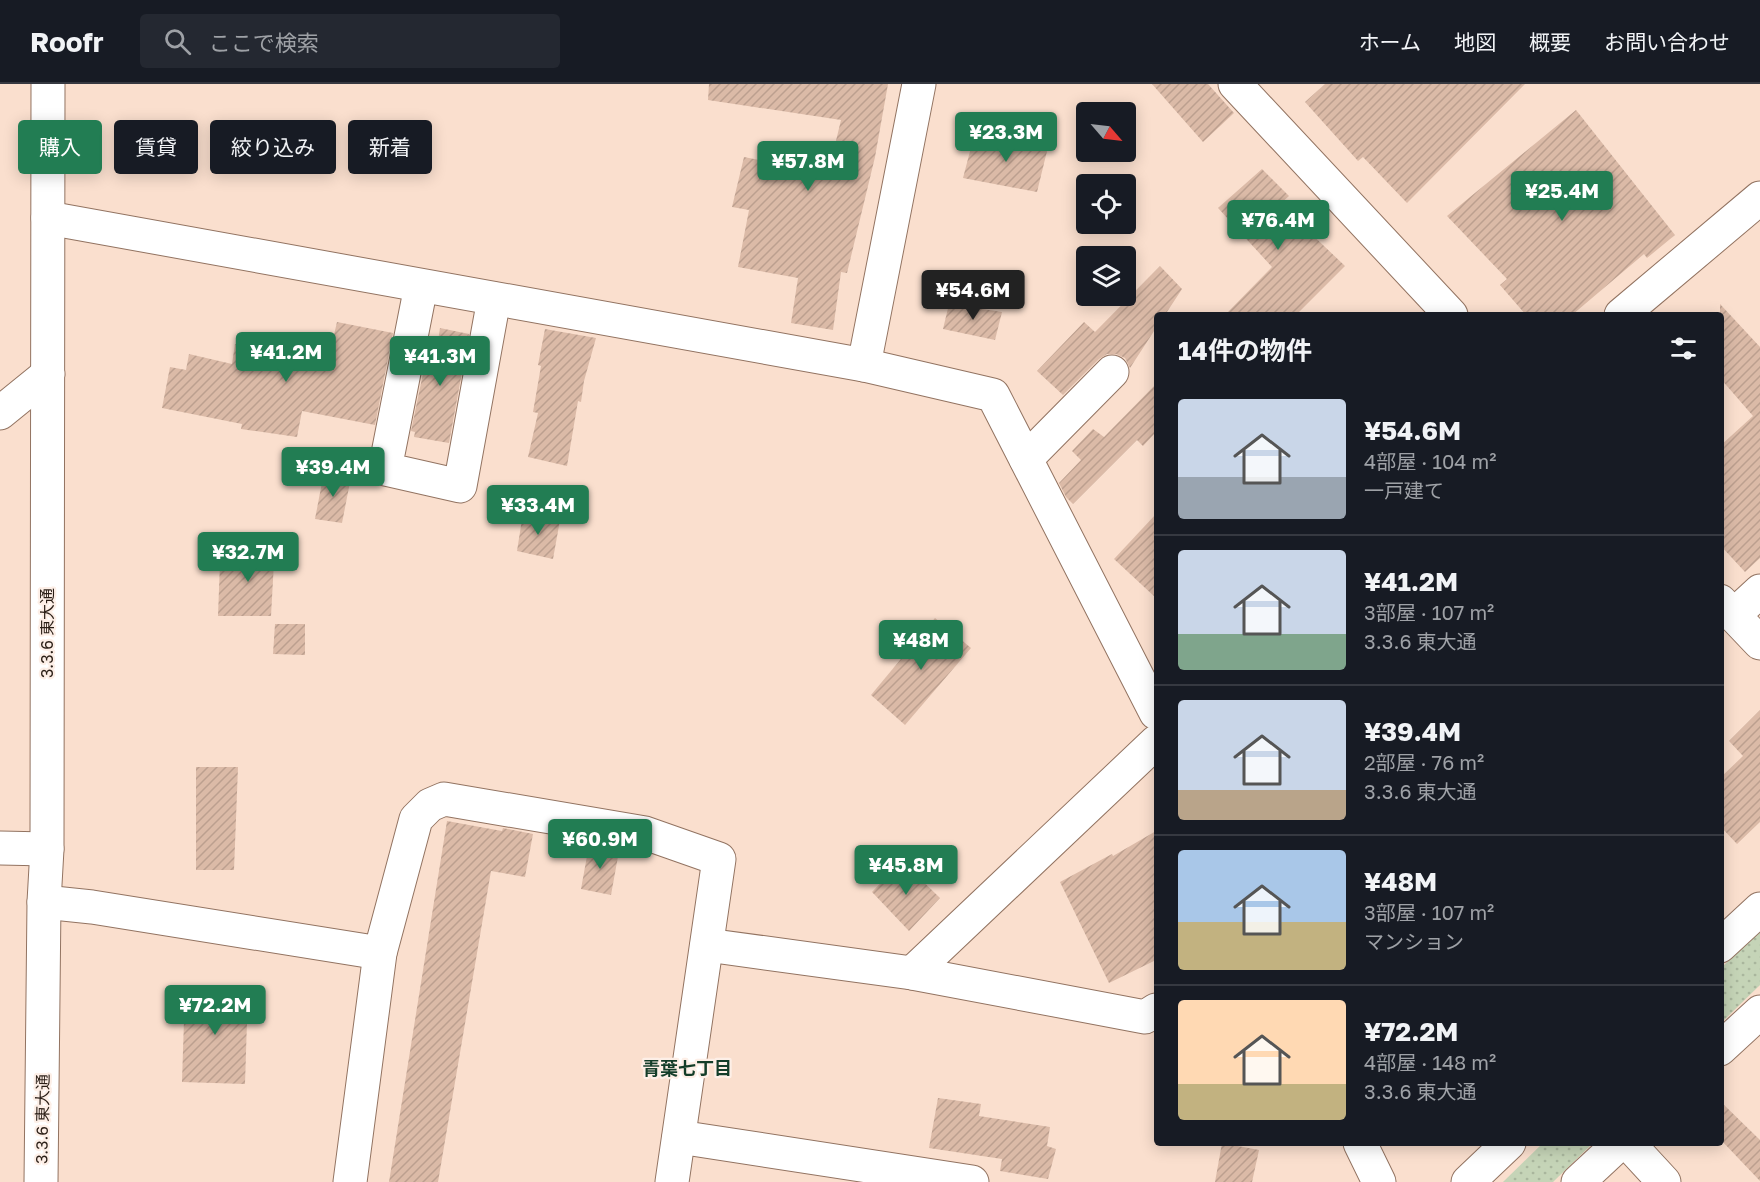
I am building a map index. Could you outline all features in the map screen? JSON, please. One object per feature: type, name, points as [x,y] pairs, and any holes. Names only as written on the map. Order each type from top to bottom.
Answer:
[{"type":"street","name":"3.3.6 東大通","points":[[41,1182],[44,902],[47,849],[48,84]]},
{"type":"street","points":[[864,364],[919,84]]},
{"type":"street","points":[[1251,89],[1448,312]]},
{"type":"street","points":[[1625,312],[1760,198]]},
{"type":"street","points":[[48,218],[864,364],[993,395],[1154,709]]},
{"type":"street","points":[[421,286],[385,470],[460,486],[494,299]]},
{"type":"street","points":[[1026,459],[1112,372]]},
{"type":"street","points":[[0,413],[48,374]]},
{"type":"street","points":[[1760,591],[1727,608],[1760,643]]},
{"type":"street","points":[[912,973],[1154,744]]},
{"type":"street","points":[[350,1182],[380,953],[416,819],[430,805],[444,799],[645,833],[719,859],[672,1182]]},
{"type":"street","points":[[0,848],[47,849]]},
{"type":"street","points":[[44,902],[92,907],[380,953]]},
{"type":"street","points":[[1724,942],[1760,909]]},
{"type":"street","points":[[707,945],[912,973],[1145,1017],[1154,1011]]},
{"type":"street","points":[[1724,1045],[1760,1012]]},
{"type":"street","points":[[679,1137],[972,1182]]},
{"type":"street","points":[[1361,1146],[1379,1182]]},
{"type":"street","points":[[1468,1182],[1506,1146]]},
{"type":"street","points":[[1578,1182],[1617,1146]]},
{"type":"street","points":[[1631,1146],[1664,1182]]},
{"type":"green space","points":[[1760,931],[1760,985],[1724,1020],[1724,965]]},
{"type":"green space","points":[[1540,1146],[1590,1146],[1553,1182],[1503,1182]]},
{"type":"building","points":[[709,84],[888,84],[875,157],[847,273],[841,272],[833,330],[791,323],[798,278],[738,267],[749,210],[732,207],[744,157],[828,174],[841,120],[708,100]]},
{"type":"building","points":[[1152,84],[1208,84],[1234,113],[1203,142]]},
{"type":"building","points":[[1325,84],[1525,84],[1407,203],[1363,157],[1358,161],[1305,102]]},
{"type":"building","points":[[1576,110],[1675,235],[1647,258],[1644,254],[1576,312],[1523,312],[1500,285],[1507,279],[1447,216]]},
{"type":"building","points":[[974,136],[1048,147],[1037,192],[963,178]]},
{"type":"building","points":[[1262,169],[1289,196],[1280,204],[1345,266],[1299,312],[1228,312],[1272,267],[1218,208]]},
{"type":"building","points":[[1160,266],[1182,289],[1167,312],[1154,312],[1154,331],[1130,368],[1125,358],[1116,354],[1107,354],[1063,395],[1037,371],[1084,322],[1095,332],[1121,306],[1136,306],[1136,290]]},
{"type":"building","points":[[949,304],[1002,312],[995,340],[943,329]]},
{"type":"building","points":[[1720,304],[1760,347],[1760,558],[1745,572],[1724,549],[1724,442],[1753,416],[1724,383],[1724,312],[1720,312]]},
{"type":"building","points":[[337,322],[393,333],[375,425],[302,411],[297,437],[241,429],[242,424],[162,408],[170,367],[186,370],[189,354],[232,364],[235,344],[329,356]]},
{"type":"building","points":[[440,328],[469,334],[449,443],[414,437],[415,432],[411,431],[430,340],[438,341]]},
{"type":"building","points":[[545,329],[596,338],[584,381],[581,402],[578,401],[567,466],[528,457],[538,413],[533,412]]},
{"type":"building","points":[[1154,386],[1154,434],[1143,446],[1137,440],[1073,504],[1066,497],[1059,483],[1081,460],[1072,451],[1093,429],[1104,437]]},
{"type":"building","points":[[324,472],[351,477],[342,523],[315,519]]},
{"type":"building","points":[[523,513],[560,520],[553,559],[517,551]]},
{"type":"building","points":[[1154,516],[1154,596],[1114,559]]},
{"type":"building","points":[[275,544],[271,616],[218,616],[220,562],[240,563],[241,545]]},
{"type":"building","points":[[935,618],[971,648],[905,725],[871,695]]},
{"type":"building","points":[[275,624],[305,624],[305,655],[273,654]]},
{"type":"building","points":[[1760,710],[1760,822],[1737,844],[1724,830],[1724,774],[1743,756],[1729,741]]},
{"type":"building","points":[[196,767],[238,767],[234,870],[196,870]]},
{"type":"building","points":[[447,821],[533,834],[525,877],[491,871],[438,1182],[389,1182]]},
{"type":"building","points":[[1154,832],[1154,961],[1109,983],[1060,882],[1112,854],[1113,856]]},
{"type":"building","points":[[589,845],[619,851],[611,895],[581,889]]},
{"type":"building","points":[[902,861],[940,898],[909,931],[872,892]]},
{"type":"building","points":[[185,989],[248,990],[245,1084],[182,1082]]},
{"type":"building","points":[[938,1098],[981,1104],[979,1116],[1050,1127],[1047,1146],[1056,1149],[1048,1179],[1000,1171],[1002,1159],[929,1148]]},
{"type":"building","points":[[1724,1105],[1760,1140],[1760,1181],[1724,1143]]},
{"type":"building","points":[[1221,1146],[1259,1150],[1252,1182],[1215,1182]]},
{"type":"district","name":"青葉七丁目","points":[[687,1069]]}]
